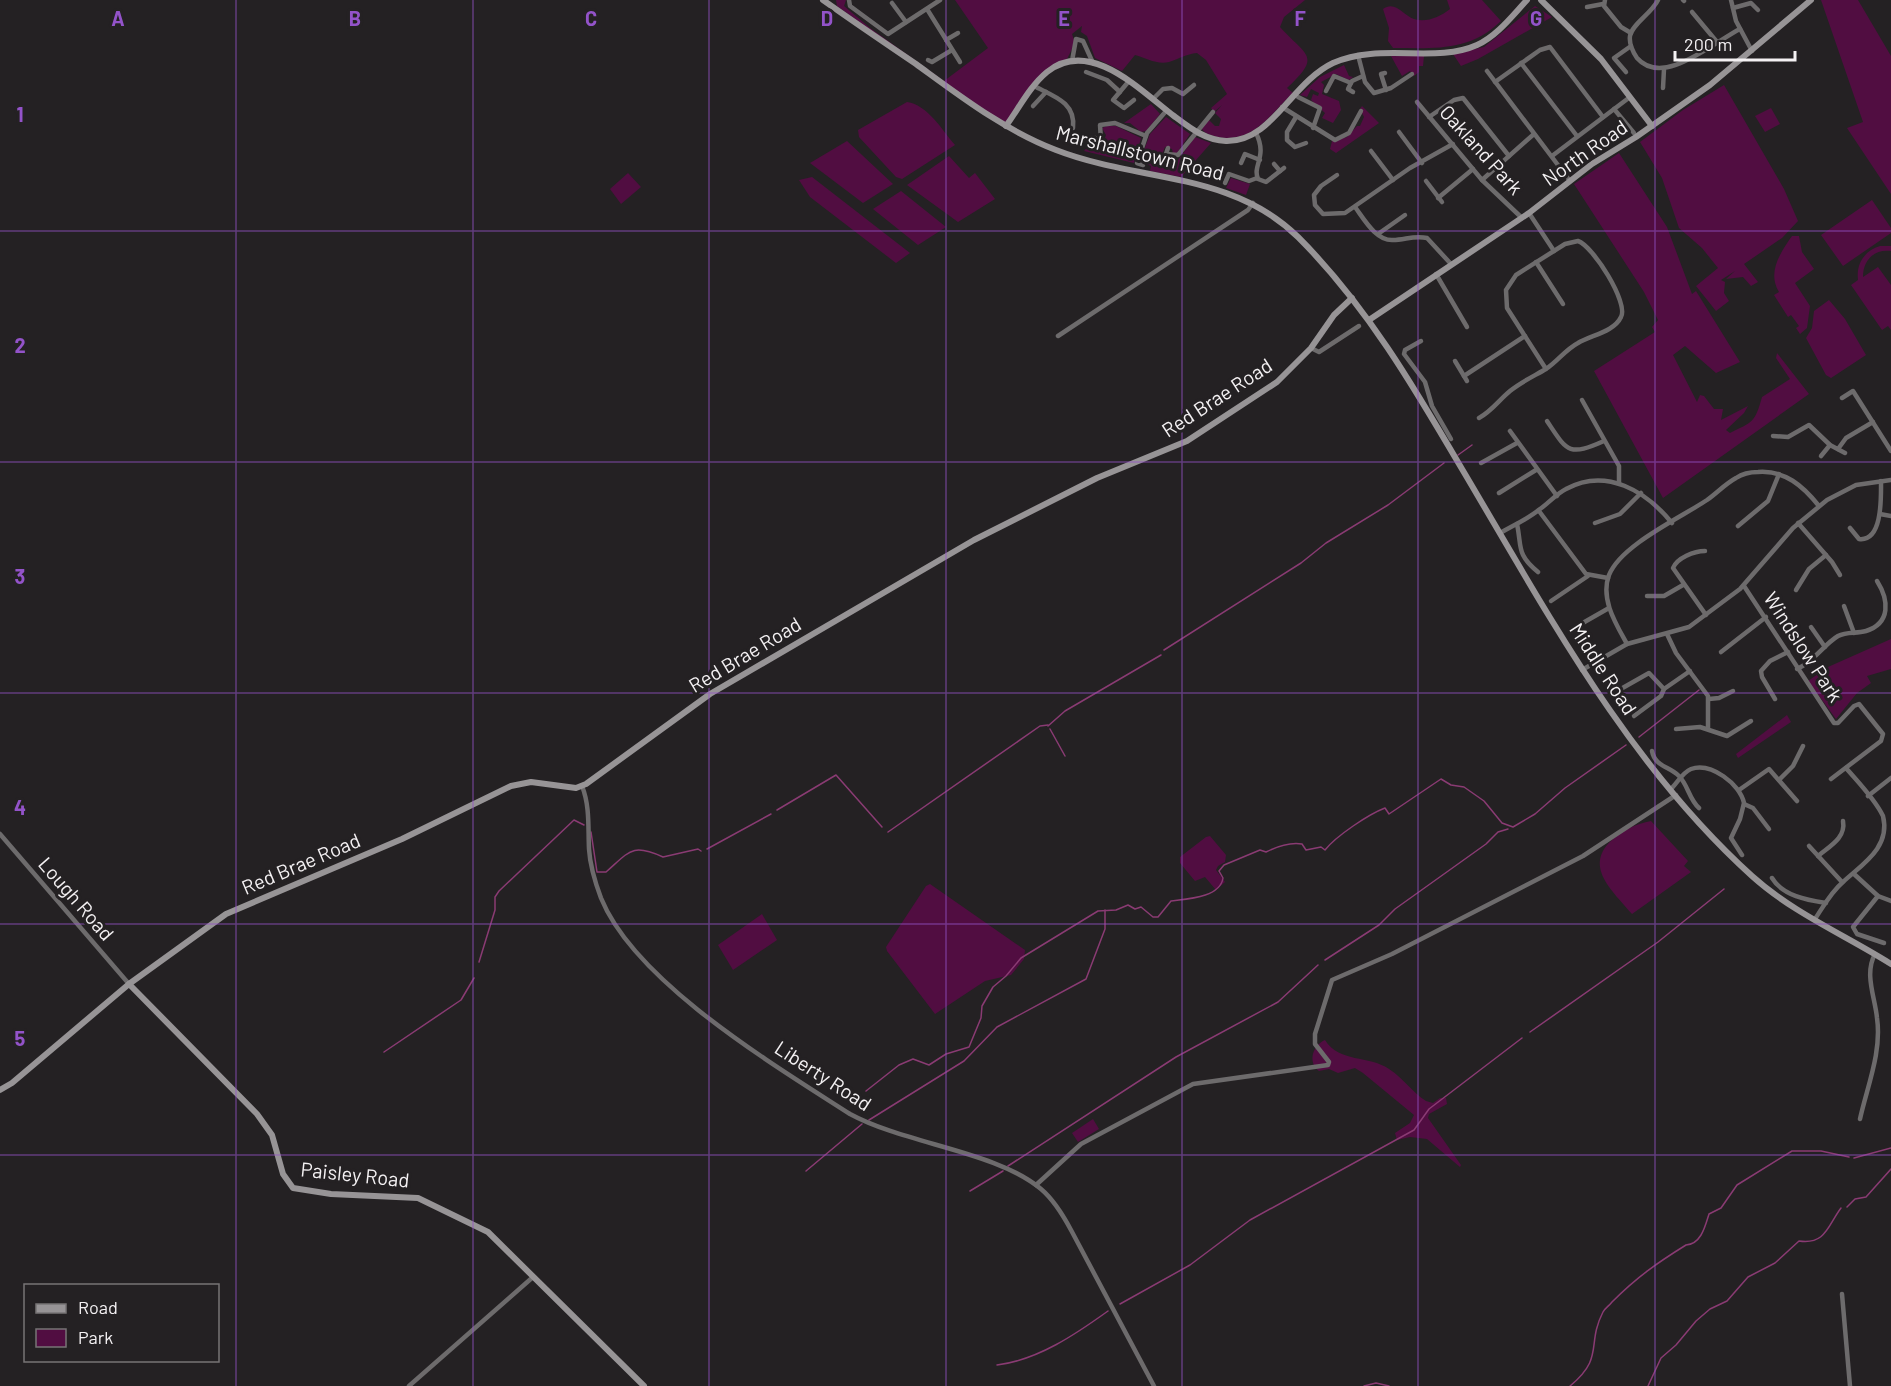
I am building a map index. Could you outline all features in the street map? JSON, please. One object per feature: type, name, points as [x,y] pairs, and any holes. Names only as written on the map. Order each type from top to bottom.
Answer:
[{"type":"street","points":[[849,0],[849,5],[886,34],[890,34],[940,0]]},
{"type":"street","points":[[1006,126],[1034,86],[1048,71],[1072,61],[1106,67],[1129,81],[1196,132],[1228,141],[1256,133],[1313,76],[1333,64],[1358,55],[1468,48],[1497,31],[1527,0]]},
{"type":"street","points":[[1541,0],[1586,43],[1652,126]]},
{"type":"street","points":[[1658,0],[1651,12],[1631,33],[1631,46],[1643,63],[1664,69],[1681,63],[1740,29]]},
{"type":"street","points":[[1731,0],[1740,29],[1752,51]]},
{"type":"street","name":"North Road","points":[[1369,320],[1522,218],[1570,181],[1715,81],[1811,0]]},
{"type":"street","name":"Marshallstown Road","points":[[828,1],[1006,126],[1055,150],[1078,158],[1206,186],[1253,203],[1289,228],[1369,320]]},
{"type":"street","points":[[1587,7],[1604,2],[1621,27],[1631,33]]},
{"type":"street","points":[[892,3],[906,22]]},
{"type":"street","points":[[1732,8],[1751,3],[1758,10]]},
{"type":"street","points":[[927,9],[960,62]]},
{"type":"street","points":[[1692,12],[1717,42]]},
{"type":"street","points":[[946,40],[958,33]]},
{"type":"street","points":[[1072,61],[1076,39],[1083,41],[1093,63]]},
{"type":"street","points":[[1626,72],[1614,58],[1631,46]]},
{"type":"street","points":[[1496,82],[1543,48],[1551,48],[1603,117]]},
{"type":"street","points":[[928,60],[932,62],[952,50]]},
{"type":"street","points":[[1358,55],[1363,76],[1372,92],[1386,90],[1412,74]]},
{"type":"street","points":[[1521,63],[1577,136]]},
{"type":"street","points":[[1663,88],[1664,69]]},
{"type":"street","points":[[1487,71],[1570,181]]},
{"type":"street","points":[[1086,72],[1102,77],[1120,92]]},
{"type":"street","points":[[1381,74],[1386,90]]},
{"type":"street","points":[[1326,91],[1336,76],[1351,83]]},
{"type":"street","points":[[1353,92],[1348,89],[1351,83],[1363,76]]},
{"type":"street","points":[[1129,81],[1113,100],[1124,108],[1134,100]]},
{"type":"street","points":[[1322,81],[1329,84]]},
{"type":"street","points":[[1153,100],[1165,88],[1172,88],[1183,94],[1194,85]]},
{"type":"street","points":[[1034,86],[1070,107],[1073,115],[1073,128]]},
{"type":"street","points":[[1034,102],[1046,92]]},
{"type":"street","points":[[1308,101],[1311,94]]},
{"type":"street","points":[[1298,97],[1320,109],[1313,128]]},
{"type":"street","points":[[1552,156],[1630,97]]},
{"type":"street","points":[[1430,117],[1456,98],[1463,98],[1509,156]]},
{"type":"street","name":"Oakland Park","points":[[1417,102],[1482,180],[1522,218]]},
{"type":"street","points":[[1282,107],[1329,138],[1338,139],[1349,133],[1361,111]]},
{"type":"street","points":[[1614,109],[1634,133]]},
{"type":"street","points":[[1143,165],[1137,163],[1146,136],[1167,110]]},
{"type":"street","points":[[1168,148],[1166,154],[1177,156],[1213,112]]},
{"type":"street","points":[[1296,117],[1286,136],[1289,144],[1296,147],[1306,143]]},
{"type":"street","points":[[1095,138],[1101,140],[1101,125],[1112,123],[1146,136]]},
{"type":"street","points":[[1399,132],[1422,163]]},
{"type":"street","points":[[1256,133],[1262,149],[1257,178]]},
{"type":"street","points":[[1482,180],[1534,135]]},
{"type":"street","points":[[1337,175],[1316,191],[1315,205],[1320,212],[1328,215],[1341,214],[1354,207],[1393,180],[1453,144]]},
{"type":"street","points":[[1371,151],[1393,180]]},
{"type":"street","points":[[1241,163],[1245,154],[1260,160]]},
{"type":"street","points":[[1225,183],[1229,174],[1249,181],[1257,178],[1266,182],[1282,170],[1274,164]]},
{"type":"street","points":[[1426,181],[1440,200],[1473,169]]},
{"type":"street","points":[[1058,336],[1248,210],[1253,203]]},
{"type":"street","points":[[1354,207],[1377,234],[1391,240],[1426,238],[1451,264]]},
{"type":"street","points":[[1529,213],[1554,251]]},
{"type":"street","points":[[1377,234],[1405,215]]},
{"type":"street","points":[[1479,418],[1513,388],[1546,369],[1567,349],[1615,325],[1624,309],[1621,297],[1586,245],[1574,241],[1513,277],[1505,293],[1508,308],[1546,369]]},
{"type":"street","points":[[1536,262],[1563,304]]},
{"type":"street","points":[[1436,274],[1467,327]]},
{"type":"street","name":"Red Brae Road","points":[[0,1090],[12,1083],[129,984],[226,914],[402,839],[493,793],[531,782],[582,786],[710,694],[974,540],[1097,478],[1187,441],[1268,388],[1311,348],[1334,315],[1352,298]]},
{"type":"street","name":"Middle Road","points":[[1369,320],[1414,389],[1582,670],[1627,735],[1673,792],[1755,879],[1783,900],[1891,964]]},
{"type":"street","points":[[1311,348],[1319,352],[1359,326]]},
{"type":"street","points":[[1464,376],[1526,336]]},
{"type":"street","points":[[1421,341],[1404,353],[1425,382],[1434,409],[1451,439]]},
{"type":"street","points":[[1455,361],[1467,381]]},
{"type":"street","points":[[1414,389],[1425,382]]},
{"type":"street","points":[[1842,398],[1853,391],[1891,451]]},
{"type":"street","points":[[1582,400],[1619,466],[1619,483]]},
{"type":"street","points":[[1547,420],[1564,446],[1572,451],[1580,451],[1604,441]]},
{"type":"street","points":[[1838,449],[1846,438],[1872,422]]},
{"type":"street","points":[[1773,436],[1788,437],[1809,425],[1830,445],[1845,453]]},
{"type":"street","points":[[1510,431],[1557,496]]},
{"type":"street","points":[[1481,463],[1517,443]]},
{"type":"street","points":[[1821,456],[1830,445]]},
{"type":"street","points":[[1499,493],[1536,470]]},
{"type":"street","points":[[1627,644],[1609,608],[1608,578],[1624,555],[1740,476],[1758,472],[1779,474],[1801,485],[1819,506]]},
{"type":"street","points":[[1737,526],[1768,501],[1779,474]]},
{"type":"street","points":[[1582,670],[1627,644],[1682,631],[1744,586],[1798,523],[1819,506],[1848,488],[1891,480]]},
{"type":"street","points":[[1850,528],[1858,538],[1869,538],[1880,514],[1881,481]]},
{"type":"street","points":[[1500,534],[1539,511],[1568,488],[1584,483],[1619,483],[1641,493],[1672,523]]},
{"type":"street","points":[[1596,523],[1620,514],[1641,493]]},
{"type":"street","points":[[1539,511],[1588,576]]},
{"type":"street","points":[[1880,514],[1891,516]]},
{"type":"street","points":[[1798,523],[1840,575]]},
{"type":"street","points":[[1517,524],[1519,550],[1527,563],[1538,572]]},
{"type":"street","points":[[1705,551],[1674,563],[1674,570],[1706,615]]},
{"type":"street","points":[[1796,590],[1809,569],[1826,555]]},
{"type":"street","points":[[1551,601],[1588,576],[1608,578]]},
{"type":"street","points":[[1797,669],[1840,635],[1865,631],[1880,623],[1889,602],[1877,581]]},
{"type":"street","points":[[1647,596],[1664,596],[1683,585]]},
{"type":"street","name":"Windslow Park","points":[[1744,586],[1833,722],[1837,724],[1854,705],[1859,704],[1884,735],[1881,741],[1846,768]]},
{"type":"street","points":[[1844,606],[1854,633]]},
{"type":"street","points":[[1574,628],[1609,608]]},
{"type":"street","points":[[1721,652],[1766,617]]},
{"type":"street","points":[[1811,627],[1825,647]]},
{"type":"street","points":[[1667,634],[1709,699],[1708,729]]},
{"type":"street","points":[[1775,699],[1761,671],[1770,660],[1788,652]]},
{"type":"street","points":[[1634,716],[1661,696],[1664,689],[1690,671]]},
{"type":"street","points":[[1620,690],[1649,673],[1664,689]]},
{"type":"street","points":[[1709,699],[1719,698],[1733,691]]},
{"type":"street","points":[[1676,729],[1708,729],[1731,736],[1751,722]]},
{"type":"street","points":[[1779,780],[1793,766],[1803,746]]},
{"type":"street","points":[[1652,751],[1657,762],[1681,778],[1692,800],[1699,808]]},
{"type":"street","points":[[1815,919],[1842,882],[1876,855],[1885,833],[1882,814],[1846,768],[1831,779]]},
{"type":"street","points":[[1036,1185],[1081,1144],[1193,1084],[1328,1065],[1329,1062],[1315,1044],[1315,1034],[1332,980],[1392,954],[1583,856],[1673,792],[1689,770],[1703,769],[1726,778],[1739,790],[1744,804],[1731,838],[1742,855]]},
{"type":"street","points":[[1739,790],[1767,769],[1797,801]]},
{"type":"street","points":[[1868,796],[1891,778]]},
{"type":"street","name":"Liberty Road","points":[[582,786],[587,807],[590,862],[596,885],[619,933],[651,970],[732,1034],[850,1114],[875,1127],[1004,1168],[1036,1185],[1061,1212],[1154,1386]]},
{"type":"street","points":[[1744,804],[1753,808],[1769,829]]},
{"type":"street","points":[[1818,856],[1840,836],[1844,829],[1843,821]]},
{"type":"street","name":"Lough Road","points":[[0,834],[129,984]]},
{"type":"street","points":[[1809,846],[1842,882]]},
{"type":"street","points":[[1854,873],[1878,896],[1891,901]]},
{"type":"street","points":[[1772,878],[1778,885],[1799,898],[1826,903]]},
{"type":"street","points":[[1878,896],[1869,910],[1855,921],[1853,928],[1859,935],[1884,943]]},
{"type":"street","points":[[1860,1119],[1878,1038],[1871,981],[1871,964],[1875,954]]},
{"type":"street","name":"Paisley Road","points":[[129,984],[257,1114],[272,1135],[283,1174],[293,1188],[331,1194],[418,1198],[488,1232],[644,1386]]},
{"type":"street","points":[[409,1386],[533,1276]]},
{"type":"street","points":[[1842,1294],[1850,1386]]},
{"type":"green space","points":[[836,0],[846,0],[844,6],[870,28],[944,81],[988,48],[955,0],[1305,0],[1284,17],[1280,27],[1307,56],[1307,62],[1298,77],[1287,88],[1293,93],[1260,126],[1241,136],[1217,137],[1206,133],[1201,128],[1209,120],[1215,126],[1219,126],[1221,119],[1215,113],[1222,105],[1214,112],[1211,108],[1227,94],[1206,60],[1197,53],[1165,63],[1135,55],[1122,71],[1095,58],[1087,36],[1081,32],[1082,26],[1072,34],[1075,43],[1065,63],[1048,71],[1006,126],[837,6]]},
{"type":"green space","points":[[1447,0],[1482,0],[1501,21],[1489,31],[1464,43],[1437,48],[1393,48],[1388,41],[1389,28],[1383,9],[1391,6],[1414,19],[1428,20],[1450,9]]},
{"type":"green space","points":[[1821,0],[1858,0],[1891,56],[1891,194],[1847,128],[1863,122]]},
{"type":"green space","points":[[1535,6],[1552,17],[1478,59],[1461,66],[1453,54],[1484,47]]},
{"type":"green space","points":[[1391,56],[1424,56],[1423,66],[1419,66],[1419,72],[1414,76],[1410,71],[1402,76]]},
{"type":"green space","points":[[1344,65],[1349,76],[1353,77],[1349,80],[1336,74],[1321,82],[1324,85],[1322,94],[1339,101],[1341,110],[1333,123],[1322,118],[1325,113],[1311,100],[1313,94],[1318,96],[1319,93],[1311,89],[1307,97],[1300,95],[1320,77]]},
{"type":"green space","points":[[1724,85],[1784,189],[1798,221],[1782,238],[1744,264],[1758,282],[1751,286],[1743,277],[1726,279],[1735,271],[1721,280],[1725,282],[1724,293],[1729,301],[1716,311],[1696,286],[1718,268],[1702,248],[1679,228],[1662,178],[1640,142],[1683,110]]},
{"type":"green space","points":[[907,102],[915,104],[928,113],[955,145],[902,179],[896,177],[859,137],[858,130]]},
{"type":"green space","points":[[1151,104],[1160,114],[1146,131],[1141,132],[1130,123],[1124,123]]},
{"type":"green space","points":[[1362,106],[1379,123],[1336,153],[1330,149],[1332,141],[1347,137],[1357,126],[1360,126],[1364,117],[1360,109]]},
{"type":"green space","points":[[1771,108],[1780,124],[1765,132],[1755,116]]},
{"type":"green space","points":[[1166,117],[1190,134],[1177,153],[1173,154],[1172,149],[1165,147],[1161,157],[1178,160],[1195,137],[1211,143],[1181,177],[1150,171],[1151,166],[1140,161],[1150,134]]},
{"type":"green space","points":[[1116,126],[1141,138],[1134,163],[1084,151],[1093,141],[1103,144],[1106,135],[1102,128]]},
{"type":"green space","points":[[847,141],[893,184],[863,203],[810,163]]},
{"type":"green space","points":[[1619,153],[1667,227],[1692,294],[1696,291],[1740,362],[1716,373],[1685,346],[1673,355],[1697,402],[1700,395],[1704,396],[1714,409],[1723,409],[1721,420],[1748,406],[1726,430],[1730,433],[1748,424],[1755,417],[1762,397],[1790,379],[1776,358],[1777,353],[1809,394],[1663,498],[1594,371],[1655,332],[1652,327],[1658,320],[1644,292],[1574,184]]},
{"type":"green space","points":[[949,156],[969,178],[975,173],[995,199],[958,222],[907,185]]},
{"type":"green space","points":[[628,173],[641,187],[621,204],[610,189]]},
{"type":"green space","points":[[812,177],[910,253],[896,263],[810,197],[799,180]]},
{"type":"green space","points":[[1231,178],[1250,184],[1246,195],[1226,188]]},
{"type":"green space","points":[[901,191],[946,227],[918,245],[873,209]]},
{"type":"green space","points":[[1872,200],[1891,228],[1891,233],[1843,266],[1821,235]]},
{"type":"green space","points":[[1792,236],[1799,236],[1802,252],[1814,269],[1795,283],[1810,306],[1807,328],[1800,334],[1796,328],[1799,326],[1791,315],[1788,317],[1774,295],[1779,292],[1774,278],[1776,263]]},
{"type":"green space","points":[[1891,246],[1891,251],[1879,252],[1871,257],[1865,265],[1863,277],[1878,267],[1891,285],[1891,330],[1888,326],[1882,330],[1851,285],[1858,280],[1858,269],[1862,259],[1874,248]]},
{"type":"green space","points":[[1829,300],[1845,319],[1866,355],[1831,378],[1826,375],[1806,338],[1812,328],[1814,311]]},
{"type":"green space","points":[[1891,639],[1891,669],[1867,676],[1871,683],[1857,693],[1836,719],[1808,681],[1828,667]]},
{"type":"green space","points":[[1787,715],[1791,722],[1738,758],[1736,754]]},
{"type":"green space","points":[[1651,821],[1688,861],[1684,866],[1691,872],[1632,914],[1609,887],[1600,869],[1600,859],[1604,849],[1617,835],[1630,827]]},
{"type":"green space","points":[[1210,836],[1226,855],[1225,862],[1216,870],[1225,882],[1216,890],[1205,877],[1195,881],[1180,863],[1180,857]]},
{"type":"green space","points":[[930,884],[1025,950],[1024,959],[1011,975],[985,981],[935,1014],[886,947],[926,886]]},
{"type":"green space","points":[[762,914],[777,940],[733,970],[718,945]]},
{"type":"green space","points":[[1325,1040],[1331,1047],[1346,1056],[1373,1062],[1389,1069],[1426,1101],[1433,1103],[1440,1098],[1446,1098],[1447,1104],[1429,1114],[1428,1118],[1461,1165],[1460,1167],[1427,1139],[1410,1137],[1397,1140],[1395,1133],[1410,1123],[1414,1115],[1363,1073],[1355,1068],[1338,1073],[1329,1069],[1319,1071],[1312,1059],[1317,1046]]},
{"type":"green space","points":[[1093,1119],[1099,1129],[1078,1142],[1072,1133]]},
{"type":"waterway","points":[[1458,455],[1472,445]]},
{"type":"waterway","points":[[1164,650],[1388,505],[1444,463]]},
{"type":"waterway","points":[[1048,726],[1065,711],[1161,655]]},
{"type":"waterway","points":[[1639,737],[1699,690]]},
{"type":"waterway","points":[[888,832],[1040,726],[1048,725]]},
{"type":"waterway","points":[[1050,729],[1065,756]]},
{"type":"waterway","points":[[866,1091],[899,1065],[913,1059],[929,1065],[946,1054],[969,1047],[981,1018],[982,1006],[993,987],[1021,958],[1098,911],[1116,910],[1128,905],[1135,909],[1141,907],[1153,917],[1158,917],[1171,901],[1193,898],[1216,890],[1221,885],[1223,878],[1219,871],[1224,865],[1260,850],[1266,852],[1288,844],[1302,844],[1306,850],[1321,847],[1325,850],[1362,820],[1385,808],[1389,814],[1441,779],[1451,785],[1464,787],[1484,801],[1502,823],[1513,827],[1535,814],[1565,788],[1626,745]]},
{"type":"waterway","points":[[777,810],[836,775],[882,827]]},
{"type":"waterway","points":[[707,849],[771,814]]},
{"type":"waterway","points":[[479,962],[495,910],[495,897],[499,891],[574,820],[584,825]]},
{"type":"waterway","points":[[1325,960],[1379,925],[1395,909],[1486,844],[1498,832],[1508,829]]},
{"type":"waterway","points":[[591,832],[597,872],[606,872],[632,851],[644,850],[663,857],[698,849],[701,851]]},
{"type":"waterway","points":[[1530,1032],[1658,942],[1724,889]]},
{"type":"waterway","points":[[869,1120],[964,1061],[997,1027],[1086,979],[1105,929],[1105,910]]},
{"type":"waterway","points":[[1008,1166],[1176,1057],[1278,1002],[1318,965]]},
{"type":"waterway","points":[[384,1052],[461,1000],[474,978]]},
{"type":"waterway","points":[[1120,1304],[1190,1265],[1250,1220],[1414,1130],[1429,1109],[1522,1038]]},
{"type":"waterway","points":[[806,1171],[862,1124]]},
{"type":"waterway","points":[[1854,1158],[1891,1148]]},
{"type":"waterway","points":[[1570,1386],[1588,1367],[1598,1323],[1605,1309],[1648,1271],[1686,1245],[1695,1242],[1702,1234],[1709,1214],[1721,1208],[1737,1185],[1792,1151],[1821,1151],[1849,1157]]},
{"type":"waterway","points":[[1847,1207],[1855,1199],[1866,1197],[1891,1169]]},
{"type":"waterway","points":[[970,1191],[1003,1171]]},
{"type":"waterway","points":[[1648,1386],[1661,1358],[1676,1345],[1696,1321],[1710,1309],[1727,1301],[1748,1277],[1775,1263],[1799,1241],[1815,1240],[1821,1237],[1841,1208]]},
{"type":"waterway","points":[[997,1365],[1042,1352],[1070,1337],[1108,1311]]},
{"type":"waterway","points":[[1364,1386],[1376,1383],[1389,1386]]}]
